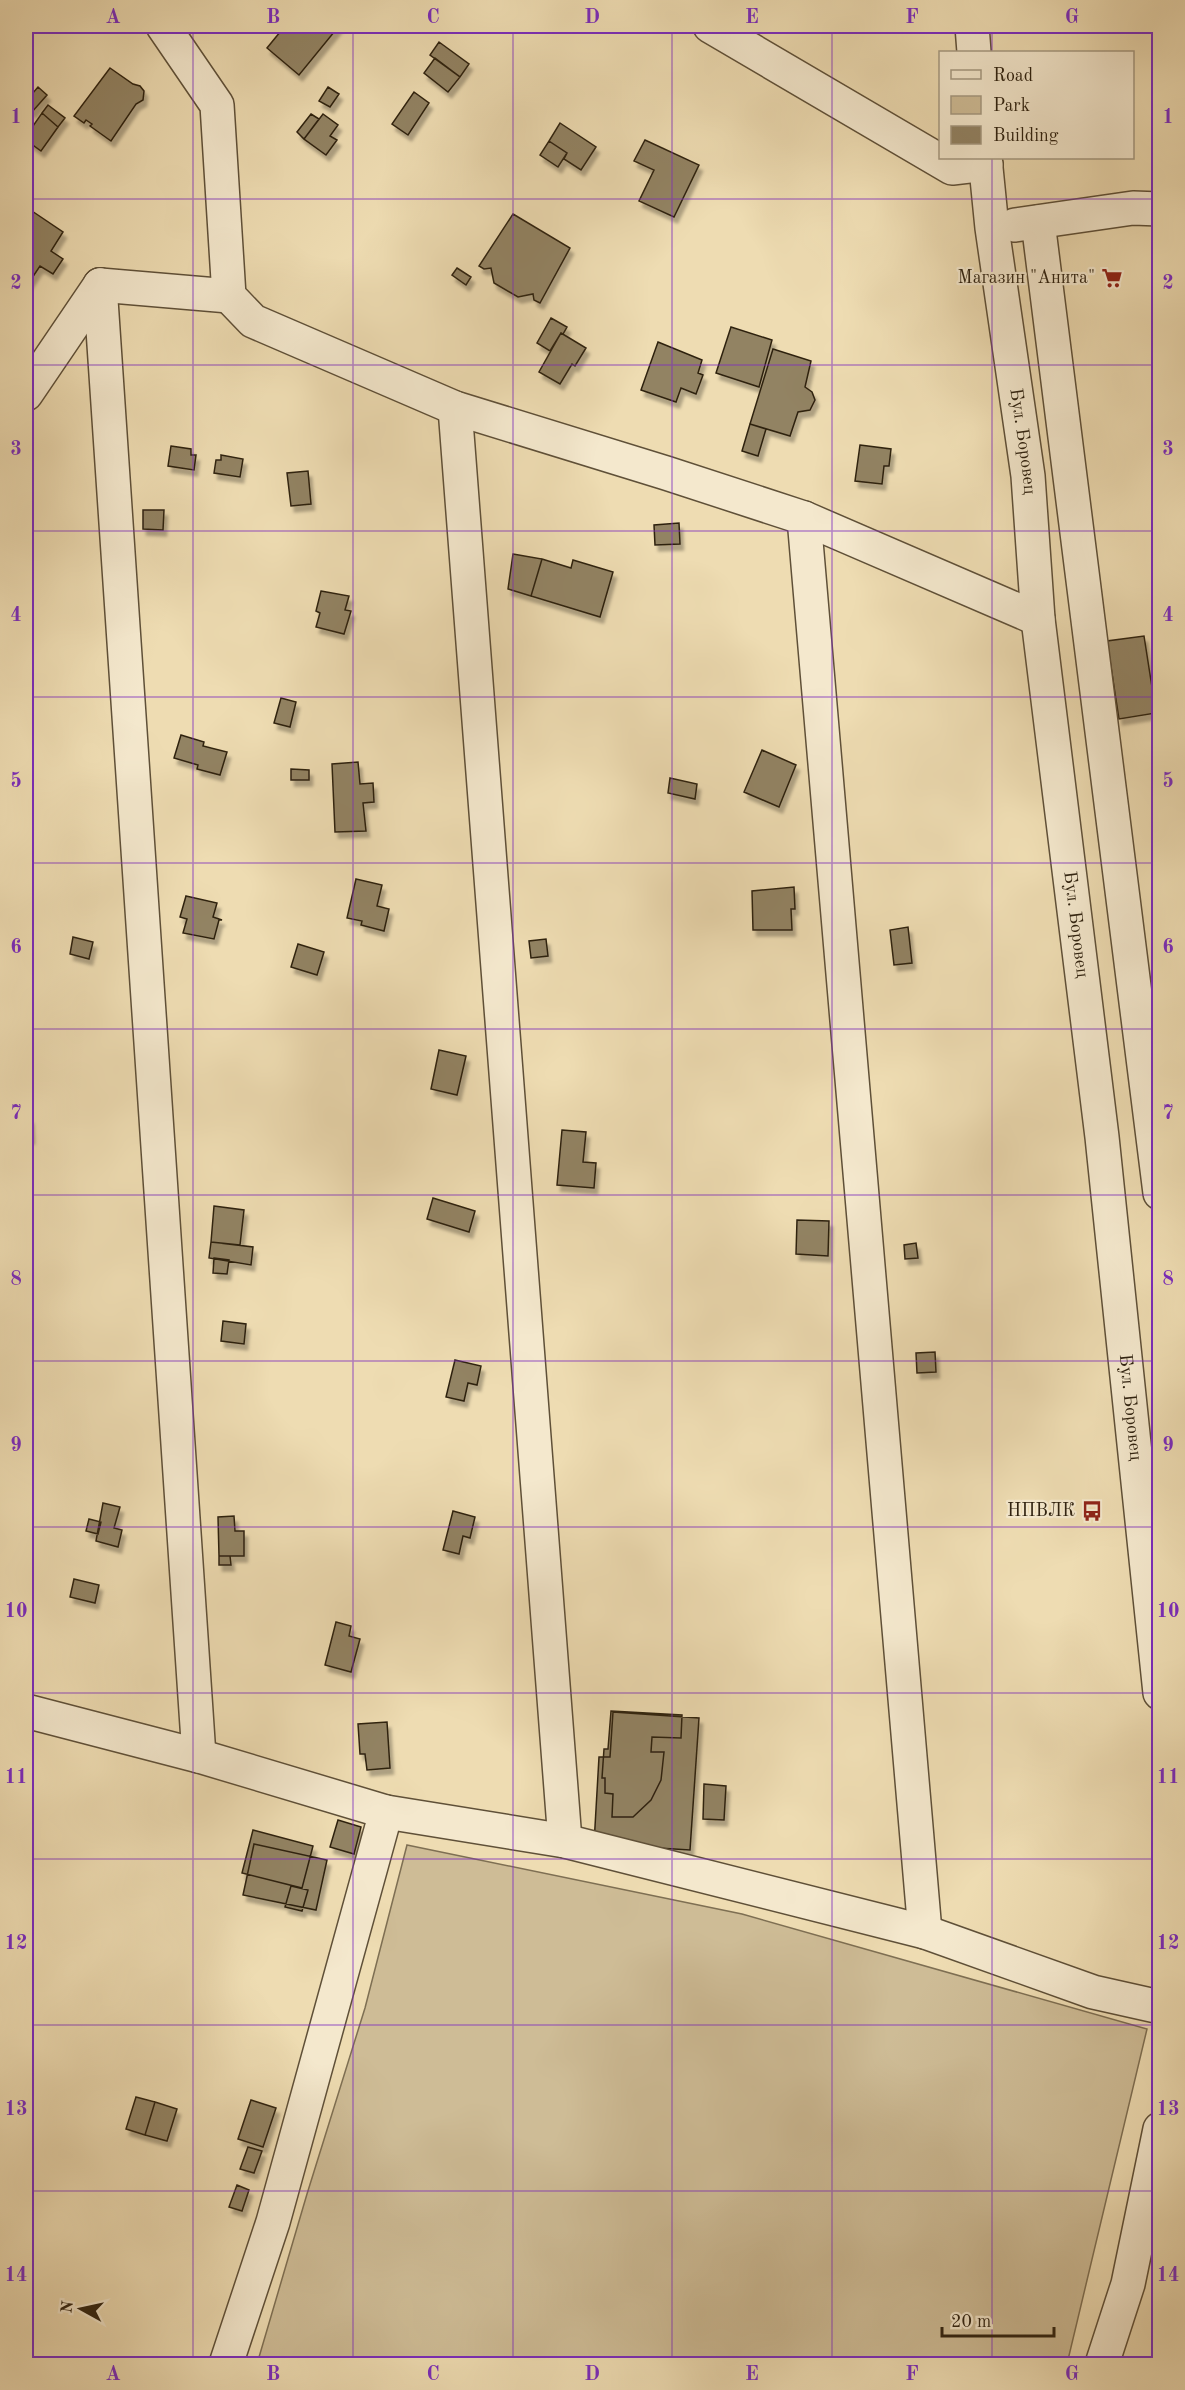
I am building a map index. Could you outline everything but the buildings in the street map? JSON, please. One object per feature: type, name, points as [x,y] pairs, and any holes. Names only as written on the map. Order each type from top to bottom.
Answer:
[{"type":"street","points":[[163,26],[217,105],[229,296],[253,321],[455,408],[804,518],[1038,619]]},
{"type":"street","points":[[710,26],[952,168],[986,161]]},
{"type":"street","points":[[972,26],[974,51]]},
{"type":"street","name":"Бул. Боровец","points":[[986,161],[992,228],[1028,476],[1038,619],[1102,1137],[1160,1693]]},
{"type":"street","points":[[992,228],[1133,208],[1160,209]]},
{"type":"street","points":[[1038,222],[1160,1193]]},
{"type":"street","points":[[100,285],[229,296]]},
{"type":"street","points":[[26,394],[100,285]]},
{"type":"street","points":[[100,285],[199,1756]]},
{"type":"street","points":[[455,408],[564,1842]]},
{"type":"street","points":[[804,518],[925,1932]]},
{"type":"street","points":[[26,1713],[199,1756],[386,1812],[564,1842],[925,1932],[1093,1992],[1160,2007]]},
{"type":"street","points":[[225,2364],[273,2222],[386,1812]]},
{"type":"street","points":[[1102,2364],[1128,2284],[1160,2129]]},
{"type":"green space","points":[[407,1845],[742,1914],[1147,2029],[1067,2364],[257,2364],[365,2008]]},
{"type":"place","name":"Магазин \"Анита\"","points":[[1112,278]]},
{"type":"place","name":"НПВЛК","points":[[1092,1511]]}]
